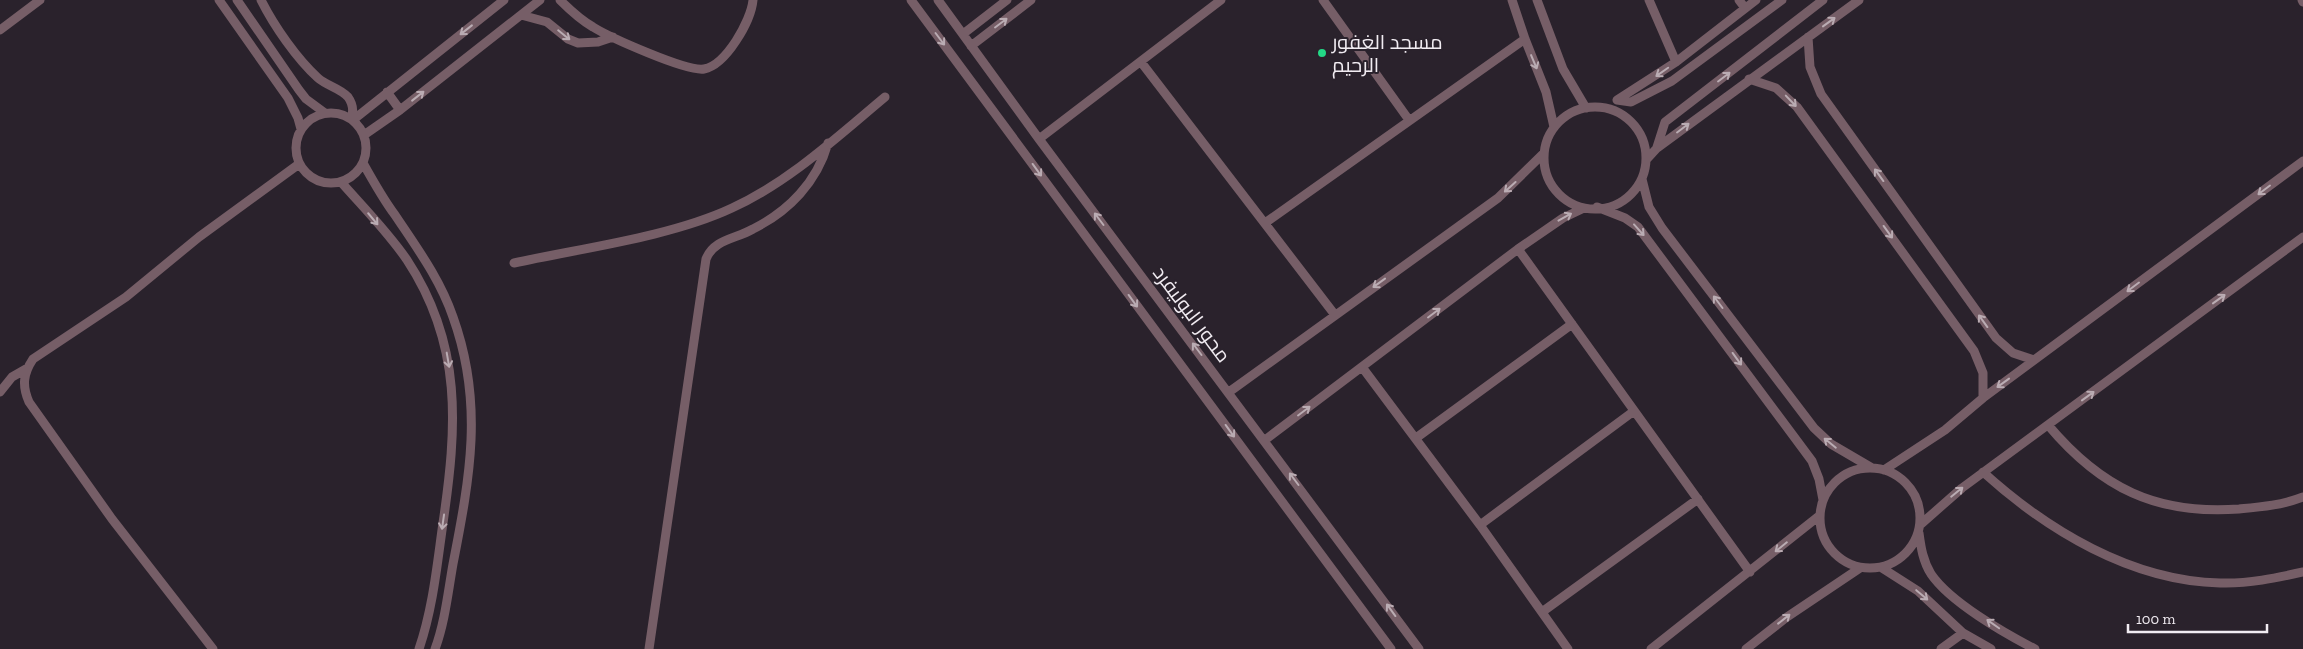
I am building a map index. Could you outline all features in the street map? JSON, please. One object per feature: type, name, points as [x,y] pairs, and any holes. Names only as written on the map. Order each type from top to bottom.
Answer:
[{"type":"street","points":[[0,30],[40,0]]},
{"type":"street","points":[[220,0],[288,98],[296,112],[301,129]]},
{"type":"street","points":[[237,0],[306,99],[325,113],[343,115],[352,120],[364,135],[366,144],[363,164],[350,178],[341,182],[329,183],[317,180],[306,174],[299,164],[295,152],[296,140],[307,121],[325,113]]},
{"type":"street","points":[[261,0],[273,22],[312,72],[320,80],[341,91],[348,98],[352,106],[352,120]]},
{"type":"street","points":[[352,120],[504,0]]},
{"type":"street","points":[[364,135],[400,110],[540,0]]},
{"type":"street","points":[[560,0],[588,24],[613,37],[685,66],[703,69],[720,60],[743,30],[749,17],[753,0]]},
{"type":"street","name":"محور البوليفرد","points":[[911,0],[1390,649]]},
{"type":"street","name":"محور البوليفرد","points":[[938,0],[1039,139],[1420,649]]},
{"type":"street","points":[[963,34],[1008,0]]},
{"type":"street","points":[[971,46],[1031,0]]},
{"type":"street","points":[[1039,139],[1221,0]]},
{"type":"street","points":[[1323,0],[1409,120]]},
{"type":"street","points":[[1512,0],[1524,39],[1546,92],[1554,127]]},
{"type":"street","points":[[1537,0],[1563,69],[1586,108]]},
{"type":"street","points":[[1648,0],[1676,62]]},
{"type":"street","points":[[1739,0],[1745,8]]},
{"type":"street","points":[[1604,108],[1676,62],[1756,0]]},
{"type":"street","points":[[1617,100],[1631,102],[1672,81],[1782,0]]},
{"type":"street","points":[[1657,148],[1665,122],[1823,0]]},
{"type":"street","points":[[1646,160],[1657,148],[1859,0]]},
{"type":"street","points":[[521,15],[547,22],[568,39],[578,43],[598,42],[613,37]]},
{"type":"street","points":[[1808,37],[1810,67],[1821,94],[1996,338],[2013,353],[2034,360]]},
{"type":"street","points":[[1265,223],[1524,39]]},
{"type":"street","points":[[1141,62],[1335,315]]},
{"type":"street","points":[[1749,79],[1776,88],[1797,107],[1974,351],[1983,374],[1983,398]]},
{"type":"street","points":[[387,92],[400,110]]},
{"type":"street","points":[[514,263],[660,231],[730,209],[780,181],[886,97]]},
{"type":"street","points":[[1586,108],[1604,108],[1614,110],[1631,122],[1643,139],[1646,160],[1642,179],[1637,188],[1623,200],[1615,205],[1584,208],[1565,199],[1551,183],[1546,174],[1544,152],[1549,135],[1554,127],[1568,114],[1586,108]]},
{"type":"street","points":[[649,649],[706,260],[710,250],[719,243],[762,225],[796,199],[816,173],[828,143]]},
{"type":"street","points":[[1229,392],[1498,198],[1544,152]]},
{"type":"street","points":[[1884,470],[1945,430],[1983,398],[2303,161]]},
{"type":"street","points":[[0,392],[12,377],[26,369],[37,356],[126,297],[199,237],[299,164]]},
{"type":"street","points":[[363,164],[391,210],[419,248],[444,295],[453,316],[463,350],[470,384],[472,418],[469,479],[435,649]]},
{"type":"street","points":[[1642,179],[1649,207],[1662,228],[1814,428],[1831,444],[1872,468],[1884,470],[1897,476],[1908,485],[1916,496],[1920,510],[1922,554],[1931,574],[1945,590],[2007,635],[2035,649]]},
{"type":"street","points":[[341,182],[406,260],[439,324],[448,358],[454,402],[454,431],[450,473],[434,592],[419,649]]},
{"type":"street","points":[[1265,440],[1518,249],[1563,218],[1584,208]]},
{"type":"street","points":[[1597,208],[1625,218],[1638,227],[1812,461],[1819,479],[1823,500]]},
{"type":"street","points":[[1872,468],[1848,473],[1829,489],[1823,500],[1819,516],[1826,544],[1835,555],[1847,563],[1860,568],[1882,568],[1894,563],[1905,555],[1913,545],[1920,529],[1941,504],[2303,237]]},
{"type":"street","points":[[1518,249],[1750,572]]},
{"type":"street","points":[[1416,438],[1572,324]]},
{"type":"street","points":[[1362,367],[1480,525],[1568,649]]},
{"type":"street","points":[[26,369],[24,386],[29,402],[112,519],[213,649]]},
{"type":"street","points":[[1480,525],[1634,411]]},
{"type":"street","points":[[2048,425],[2070,451],[2096,473],[2125,490],[2156,502],[2190,509],[2224,510],[2262,507],[2303,497]]},
{"type":"street","points":[[1983,472],[2016,502],[2053,528],[2092,549],[2134,566],[2177,578],[2220,583],[2272,579],[2303,572]]},
{"type":"street","points":[[1542,612],[1698,499]]},
{"type":"street","points":[[1651,649],[1819,516]]},
{"type":"street","points":[[1746,649],[1787,616],[1860,568]]},
{"type":"street","points":[[1882,568],[1918,591],[1963,633],[1991,649]]},
{"type":"street","points":[[1941,649],[1963,633]]},
{"type":"place","name":"مسجد الغفور الرحيم","points":[[1322,53]]}]
